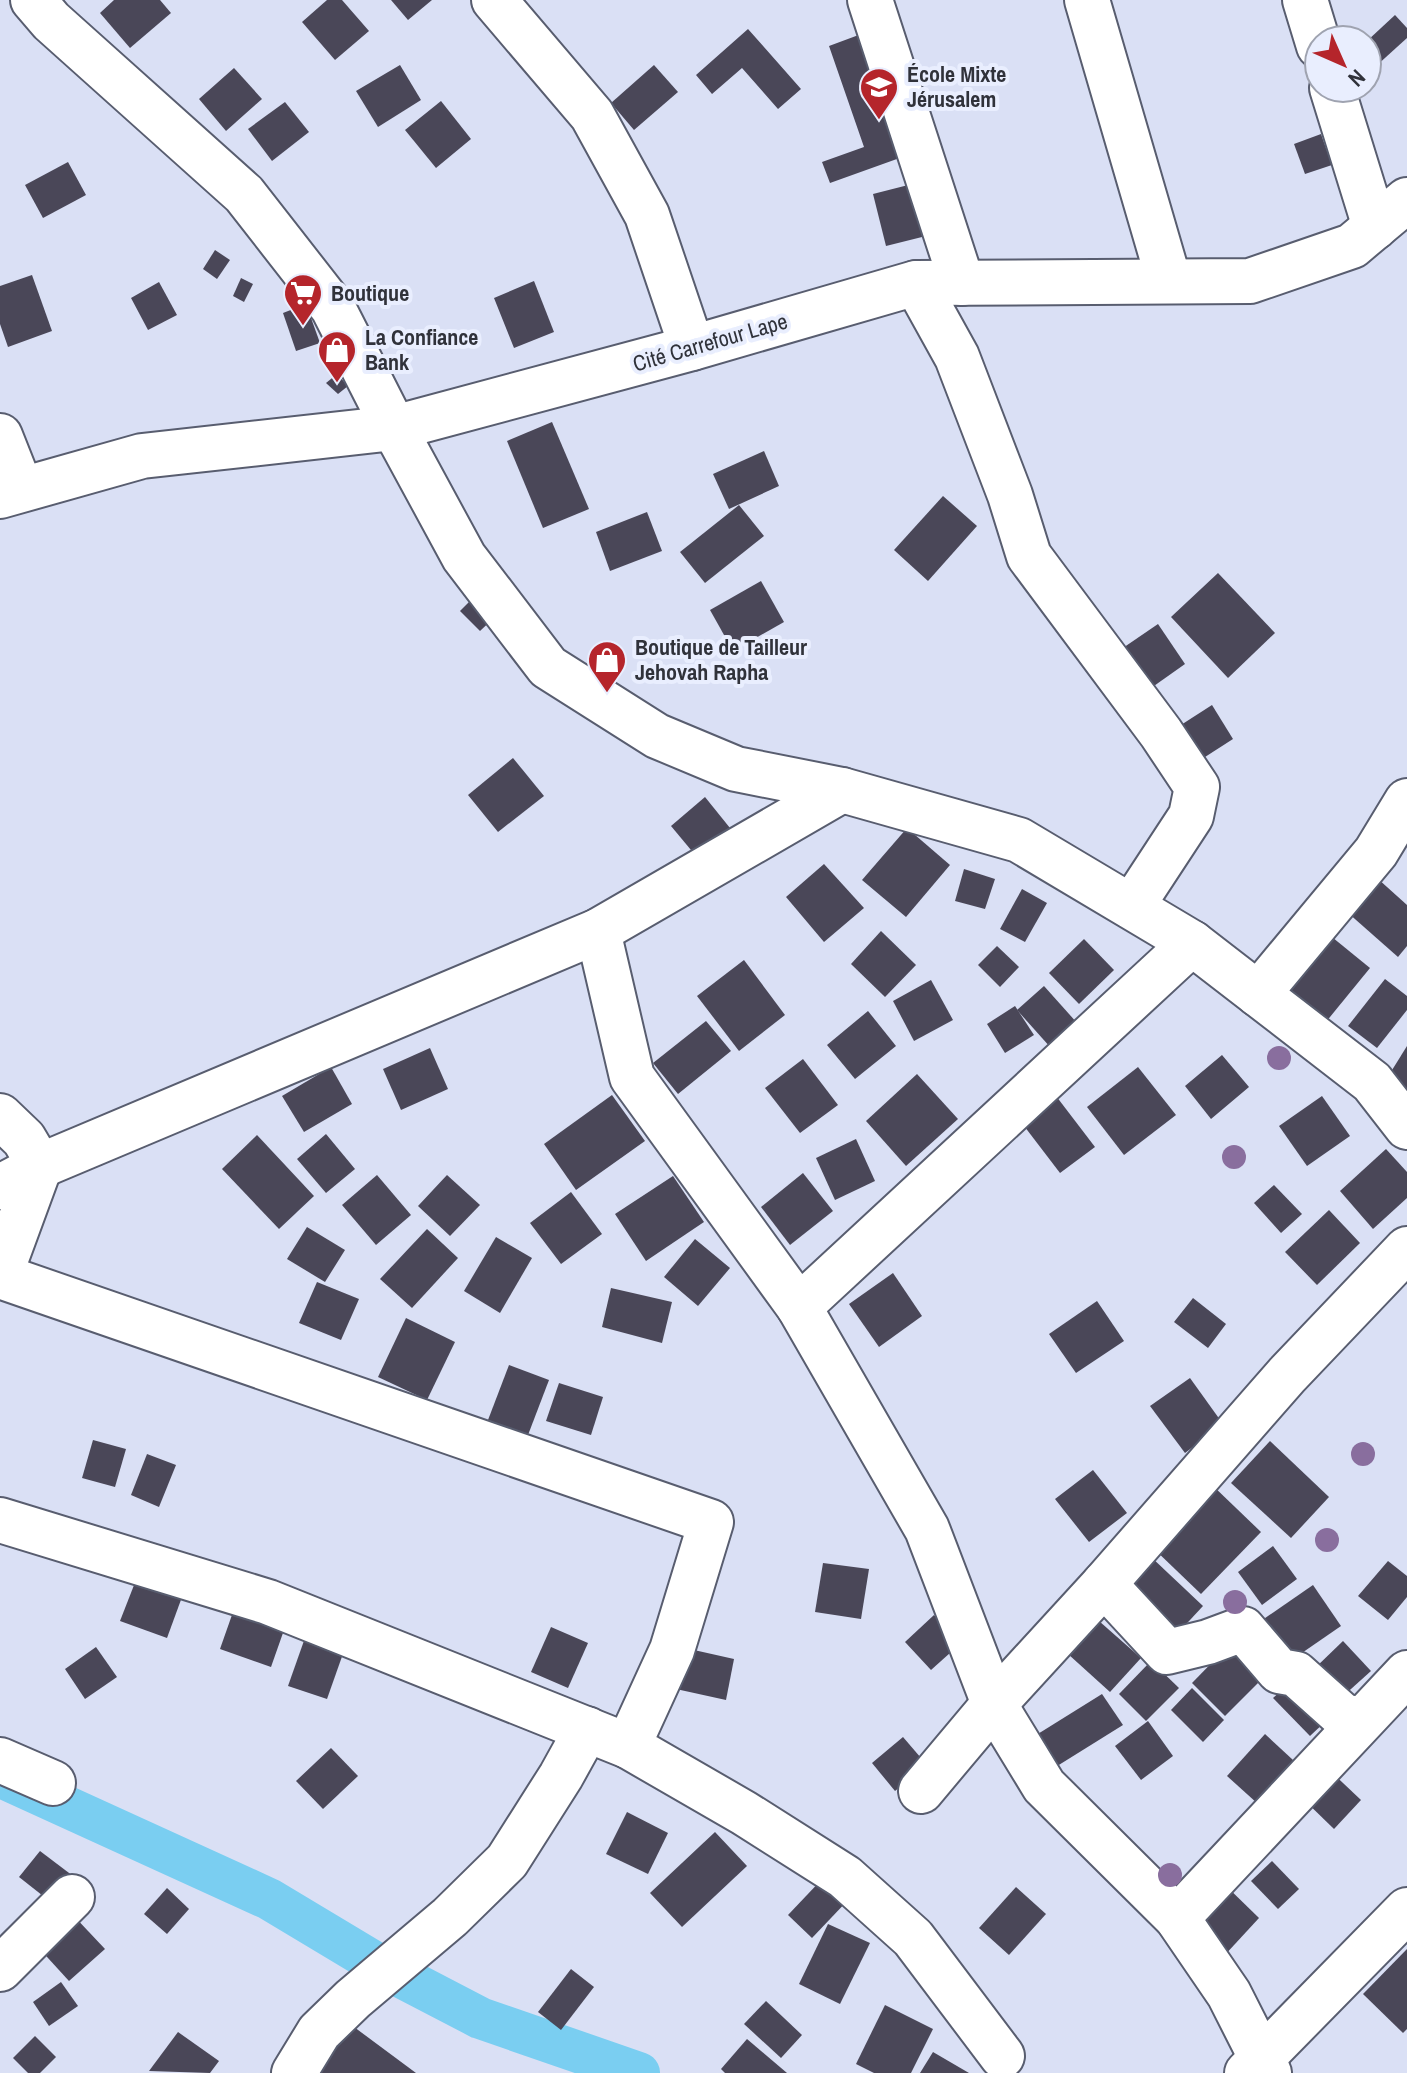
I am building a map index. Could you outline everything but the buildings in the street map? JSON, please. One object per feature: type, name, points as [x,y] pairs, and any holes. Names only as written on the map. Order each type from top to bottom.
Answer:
[{"type":"street","points":[[33,0],[51,21],[244,194],[333,308],[464,557],[548,667],[657,736],[736,769],[842,790],[1019,840],[1192,943],[1372,1082],[1407,1127]]},
{"type":"street","points":[[494,0],[592,115],[647,215],[692,348]]},
{"type":"street","points":[[870,0],[962,283]]},
{"type":"street","points":[[1087,0],[1169,281]]},
{"type":"street","points":[[1305,0],[1312,24]]},
{"type":"street","points":[[1339,104],[1391,214]]},
{"type":"street","name":"Cité Carrefour Lape","points":[[11,492],[142,456],[394,428],[692,348],[916,283],[1250,281],[1352,246],[1391,214]]},
{"type":"street","points":[[916,283],[957,357],[1010,495],[1029,556],[1161,733],[1197,787],[1191,816],[1132,906]]},
{"type":"street","points":[[0,436],[11,492]]},
{"type":"street","points":[[0,1187],[40,1166],[598,931],[842,790]]},
{"type":"street","points":[[1258,994],[1376,852],[1407,801]]},
{"type":"street","points":[[598,931],[632,1077],[799,1307],[927,1529],[994,1704],[1044,1786],[1177,1918],[1229,1994],[1259,2069],[1407,1910]]},
{"type":"street","points":[[799,1307],[1192,943]]},
{"type":"street","points":[[0,1116],[24,1139],[40,1166]]},
{"type":"street","points":[[40,1166],[0,1275],[711,1522],[672,1650],[628,1746]]},
{"type":"street","points":[[921,1791],[994,1704],[1287,1375],[1407,1249]]},
{"type":"street","points":[[0,1520],[268,1602],[628,1746],[744,1813],[845,1877],[913,1938],[1002,2056]]},
{"type":"street","points":[[1104,1584],[1167,1652],[1243,1629],[1279,1671],[1296,1674],[1343,1716],[1362,1720]]},
{"type":"street","points":[[1177,1918],[1407,1673]]},
{"type":"street","points":[[294,2073],[319,2032],[450,1917],[507,1861],[587,1729]]},
{"type":"street","points":[[0,1760],[53,1783]]},
{"type":"street","points":[[0,1969],[72,1897]]},
{"type":"waterway","points":[[8,1780],[269,1899],[384,1968],[480,2018],[639,2073]]},
{"type":"place","name":"École Mixte Jérusalem","points":[[879,121]]},
{"type":"place","name":"Boutique","points":[[303,327]]},
{"type":"place","name":"La Confiance Bank","points":[[337,384]]},
{"type":"place","name":"Boutique de Tailleur Jehovah Rapha","points":[[607,694]]}]
